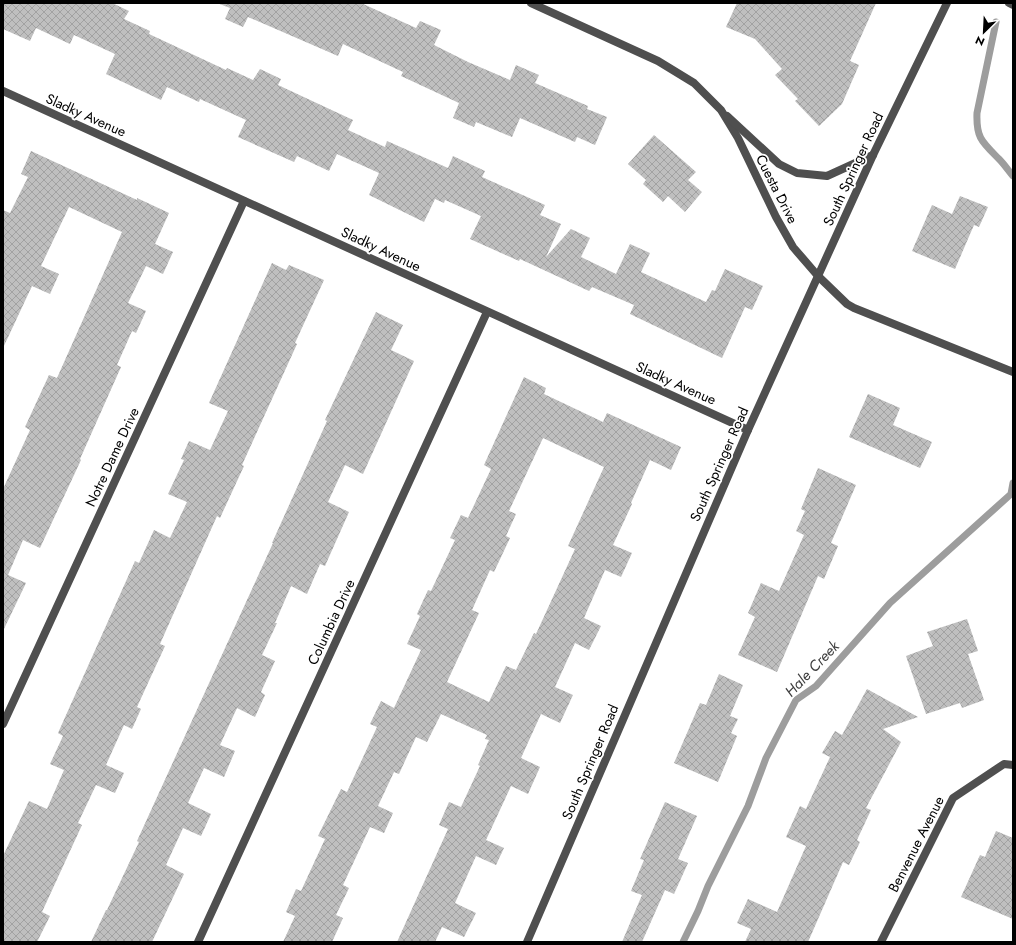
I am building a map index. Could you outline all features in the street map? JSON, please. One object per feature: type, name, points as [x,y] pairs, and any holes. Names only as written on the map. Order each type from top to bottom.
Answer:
[{"type":"street","name":"Cuesta Drive","points":[[531,3],[658,61],[694,83],[720,110],[738,138],[773,211],[791,244],[818,276],[847,304],[1013,372]]},
{"type":"street","name":"South Springer Road","points":[[527,942],[748,430],[873,155],[947,3]]},
{"type":"street","points":[[1009,3],[1013,5]]},
{"type":"street","name":"Sladky Avenue","points":[[3,91],[244,202],[748,430]]},
{"type":"street","points":[[720,110],[779,164],[797,173],[827,176],[873,155]]},
{"type":"street","name":"Notre Dame Drive","points":[[3,724],[244,202]]},
{"type":"street","name":"Columbia Drive","points":[[198,942],[487,312]]},
{"type":"street","name":"Benvenue Avenue","points":[[881,942],[952,798],[1004,764],[1013,765]]},
{"type":"building","points":[[3,3],[112,3],[129,11],[124,19],[150,31],[149,34],[226,70],[227,68],[253,80],[260,69],[281,79],[278,85],[353,120],[348,130],[385,147],[387,141],[448,168],[453,156],[485,171],[482,177],[545,205],[540,215],[561,224],[546,257],[571,229],[590,238],[581,257],[616,274],[630,244],[650,253],[641,272],[706,302],[712,290],[715,291],[725,269],[763,286],[752,310],[745,307],[722,358],[630,314],[634,305],[592,287],[589,291],[520,259],[519,261],[470,239],[481,216],[445,200],[444,203],[435,199],[424,222],[369,195],[379,173],[337,154],[329,171],[297,156],[294,162],[238,137],[246,120],[200,99],[199,102],[167,87],[161,100],[106,74],[115,54],[74,35],[70,44],[36,28],[30,41],[3,29]]},
{"type":"building","points":[[217,3],[361,3],[416,28],[420,21],[441,30],[434,45],[468,62],[510,80],[516,65],[539,75],[535,83],[588,106],[587,109],[607,117],[595,145],[577,137],[575,142],[520,118],[512,137],[476,122],[474,127],[453,118],[459,103],[401,76],[403,72],[343,44],[338,56],[248,17],[243,27],[225,19],[230,8]]},
{"type":"building","points":[[737,3],[876,3],[850,61],[859,65],[842,104],[819,126],[795,101],[798,99],[775,75],[782,69],[755,39],[726,27]]},
{"type":"building","points":[[654,135],[696,172],[688,180],[702,192],[685,212],[668,196],[663,202],[643,184],[646,180],[628,164]]},
{"type":"building","points":[[31,151],[137,200],[137,198],[169,213],[155,244],[173,252],[163,274],[146,266],[128,303],[146,311],[136,333],[132,331],[117,365],[121,367],[80,459],[81,460],[40,548],[23,540],[8,575],[26,583],[3,631],[3,489],[30,430],[25,427],[49,375],[57,378],[122,232],[69,207],[41,266],[59,274],[50,294],[32,286],[3,348],[3,210],[10,213],[28,177],[21,174]]},
{"type":"building","points":[[960,196],[988,207],[979,227],[974,225],[955,269],[912,251],[932,205],[952,214]]},
{"type":"building","points":[[272,263],[286,270],[289,265],[324,280],[295,343],[297,344],[242,465],[244,466],[220,518],[217,516],[160,644],[165,646],[137,707],[141,709],[132,729],[124,725],[106,765],[124,773],[115,793],[96,785],[78,823],[82,825],[42,912],[50,916],[37,942],[3,942],[3,856],[29,801],[47,809],[64,770],[50,764],[63,736],[58,733],[135,561],[139,563],[154,530],[170,538],[187,502],[168,494],[184,460],[181,459],[189,441],[210,450],[228,411],[209,403]]},
{"type":"building","points":[[376,312],[403,325],[391,350],[414,361],[363,474],[345,465],[328,502],[349,512],[325,566],[320,564],[307,594],[291,586],[275,623],[277,623],[262,655],[275,661],[261,692],[265,695],[255,717],[237,708],[220,745],[235,751],[224,777],[204,768],[188,803],[211,814],[201,836],[183,828],[166,865],[184,874],[152,942],[91,942],[139,842],[137,841],[327,421],[325,420]]},
{"type":"building","points":[[524,377],[546,388],[544,394],[603,422],[607,413],[681,447],[671,470],[650,460],[613,545],[632,553],[621,577],[605,570],[584,618],[601,626],[589,650],[575,643],[555,687],[573,695],[560,723],[541,714],[521,758],[540,767],[528,794],[511,786],[486,840],[504,848],[496,865],[476,856],[455,903],[476,913],[464,937],[442,927],[435,942],[397,942],[448,829],[439,825],[449,802],[461,807],[480,766],[478,765],[489,740],[485,739],[487,735],[441,714],[427,742],[416,737],[399,774],[394,772],[378,806],[393,813],[384,833],[370,827],[343,885],[349,888],[336,915],[343,918],[332,942],[283,942],[295,916],[286,912],[296,889],[301,891],[325,839],[318,836],[341,789],[347,792],[377,727],[370,724],[381,701],[394,708],[421,650],[407,644],[420,616],[417,614],[428,590],[431,591],[455,540],[450,538],[461,515],[468,518],[491,469],[484,465]],"holes":[[[543,438],[604,467],[568,546],[575,549],[536,634],[534,633],[516,670],[506,666],[489,702],[447,682],[479,613],[472,610],[490,570],[494,572],[510,538],[506,536],[516,514],[509,511]]]},
{"type":"building","points":[[868,394],[900,408],[893,425],[932,442],[920,468],[849,437]]},
{"type":"building","points":[[818,468],[856,485],[831,543],[838,546],[824,579],[818,576],[777,672],[738,655],[755,617],[748,613],[761,583],[779,591],[804,535],[796,531],[805,511],[801,509]]},
{"type":"building","points":[[967,619],[978,651],[968,654],[984,700],[962,708],[960,703],[926,714],[906,656],[933,646],[927,632]]},
{"type":"building","points":[[719,674],[743,685],[730,716],[738,719],[731,733],[737,736],[718,782],[674,763],[700,703],[706,705]]},
{"type":"building","points":[[867,689],[918,717],[883,729],[901,742],[866,808],[871,810],[857,840],[860,842],[849,865],[843,862],[808,942],[745,942],[751,929],[737,923],[748,899],[777,912],[806,846],[786,837],[800,806],[806,809],[830,757],[822,753],[835,731],[842,735]]},
{"type":"building","points":[[665,802],[697,816],[678,859],[688,863],[674,894],[665,890],[642,942],[622,942],[642,895],[631,891],[644,860],[640,859]]},
{"type":"building","points":[[996,831],[1013,838],[1013,919],[961,897],[980,855],[985,857]]},
{"type":"waterway","name":"Hale Creek","points":[[996,22],[977,113],[977,121],[979,134],[984,144],[1013,176]]},
{"type":"waterway","name":"Hale Creek","points":[[683,942],[708,886],[748,806],[766,758],[796,700],[816,686],[890,603],[1011,494],[1013,483]]}]
